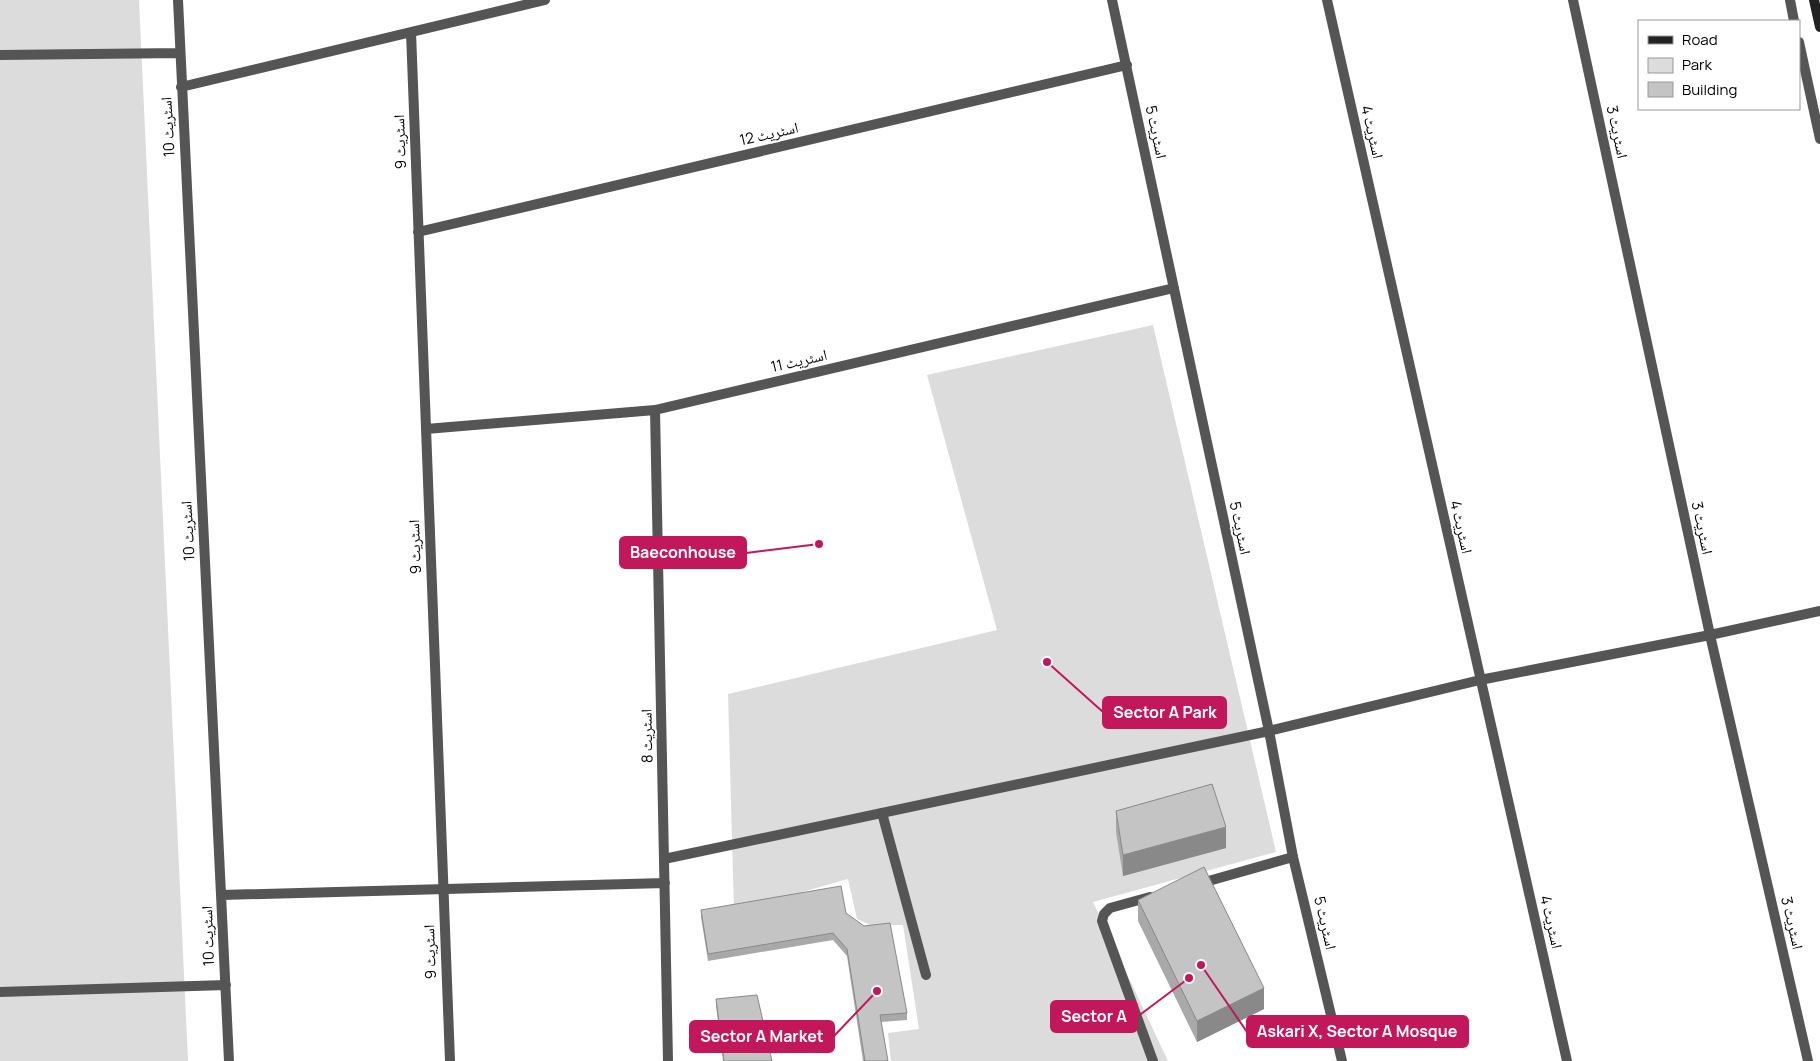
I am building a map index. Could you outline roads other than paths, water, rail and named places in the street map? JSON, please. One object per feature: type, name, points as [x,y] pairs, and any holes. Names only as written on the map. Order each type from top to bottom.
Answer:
[{"type":"street","name":"اسٹریٹ 10","points":[[178,0],[229,1061]]},
{"type":"street","points":[[181,87],[545,0]]},
{"type":"street","name":"اسٹریٹ 5","points":[[1112,0],[1269,731],[1293,857],[1342,1061]]},
{"type":"street","name":"اسٹریٹ 4","points":[[1327,0],[1567,1061]]},
{"type":"street","name":"اسٹریٹ 3","points":[[1573,0],[1710,635],[1808,1061]]},
{"type":"street","points":[[1790,0],[1794,20]]},
{"type":"street","points":[[1814,0],[1820,27]]},
{"type":"street","name":"اسٹریٹ 9","points":[[411,32],[450,1061]]},
{"type":"street","points":[[1800,47],[1820,139]]},
{"type":"street","points":[[0,55],[180,53]]},
{"type":"street","name":"اسٹریٹ 12","points":[[418,232],[1127,65]]},
{"type":"street","name":"اسٹریٹ 11","points":[[426,429],[655,410],[1174,288]]},
{"type":"street","name":"اسٹریٹ 8","points":[[655,410],[668,1061]]},
{"type":"street","points":[[664,860],[1269,731],[1480,680],[1710,635],[1820,611]]},
{"type":"street","points":[[882,813],[926,975]]},
{"type":"street","points":[[1184,888],[1293,857]]},
{"type":"street","points":[[222,895],[665,883]]},
{"type":"street","points":[[1152,1061],[1102,921],[1104,914],[1110,908],[1156,895]]},
{"type":"street","points":[[0,992],[226,985]]},
{"type":"place","name":"Baeconhouse","points":[[819,544]]},
{"type":"place","name":"Sector A Park","points":[[1047,662]]},
{"type":"place","name":"Askari X, Sector A Mosque","points":[[1201,965]]},
{"type":"place","name":"Sector A","points":[[1189,978]]},
{"type":"place","name":"Sector A Market","points":[[877,991]]}]
